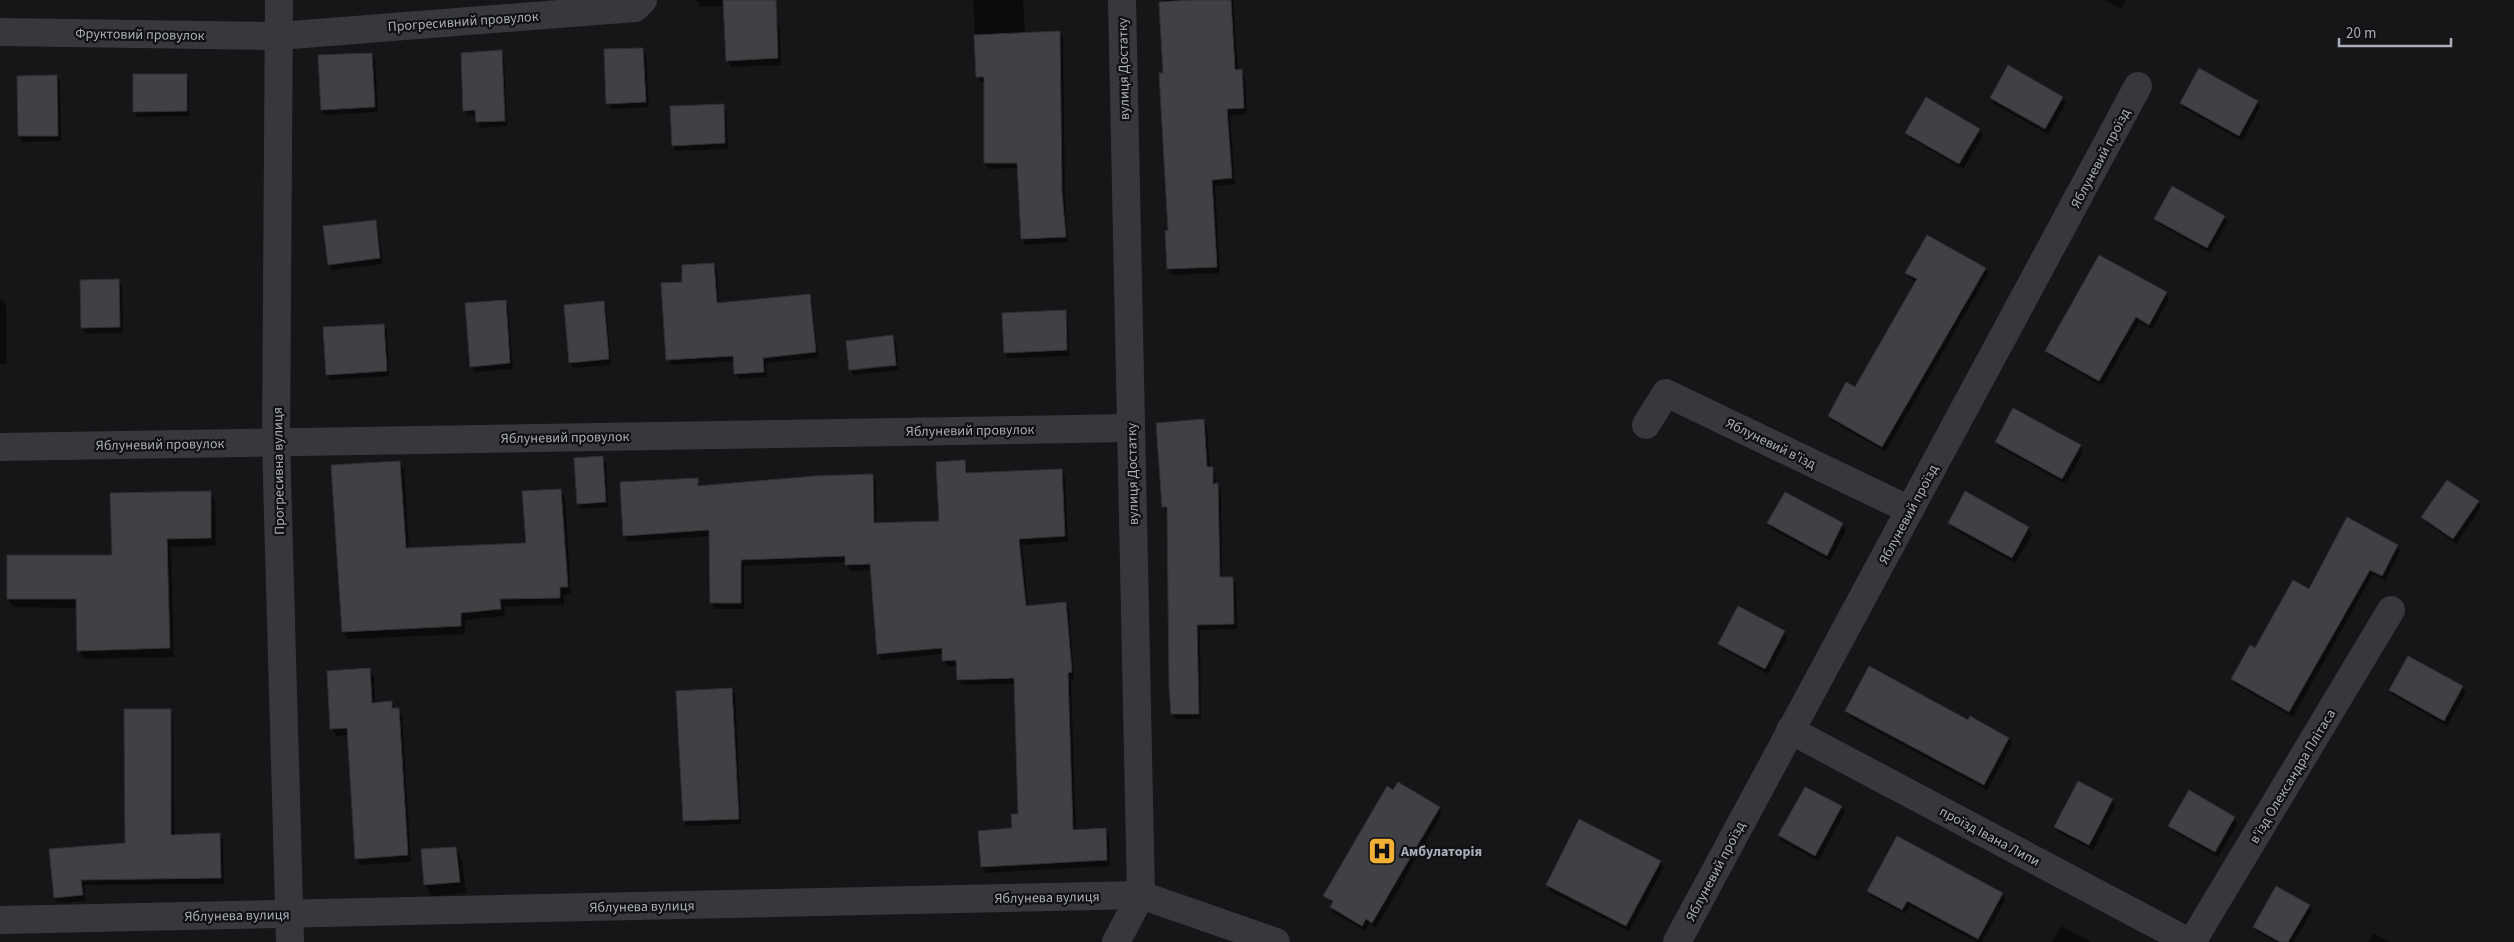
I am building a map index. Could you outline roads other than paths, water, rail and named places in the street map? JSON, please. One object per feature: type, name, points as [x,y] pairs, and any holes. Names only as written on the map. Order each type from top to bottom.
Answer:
[{"type":"street","name":"Прогресивна вулиця","points":[[279,0],[276,442],[290,942]]},
{"type":"street","name":"Прогресивний провулок","points":[[279,36],[635,8],[642,0]]},
{"type":"street","name":"вулиця Достатку","points":[[1116,942],[1141,895],[1122,0]]},
{"type":"street","name":"Фруктовий провулок","points":[[0,32],[279,36]]},
{"type":"street","name":"Яблуневий проїзд","points":[[1677,942],[2138,86]]},
{"type":"street","name":"Яблуневий в'їзд","points":[[1646,425],[1666,393],[1910,510]]},
{"type":"street","name":"Яблуневий провулок","points":[[0,447],[1131,428]]},
{"type":"street","name":"в'їзд Олександра Плітаса","points":[[2191,942],[2391,610]]},
{"type":"street","name":"проїзд Івана Липи","points":[[1790,730],[2191,942]]},
{"type":"street","name":"Яблунева вулиця","points":[[0,920],[1141,895],[1276,942]]},
{"type":"place","name":"Амбулаторія","points":[[1382,851]]}]
